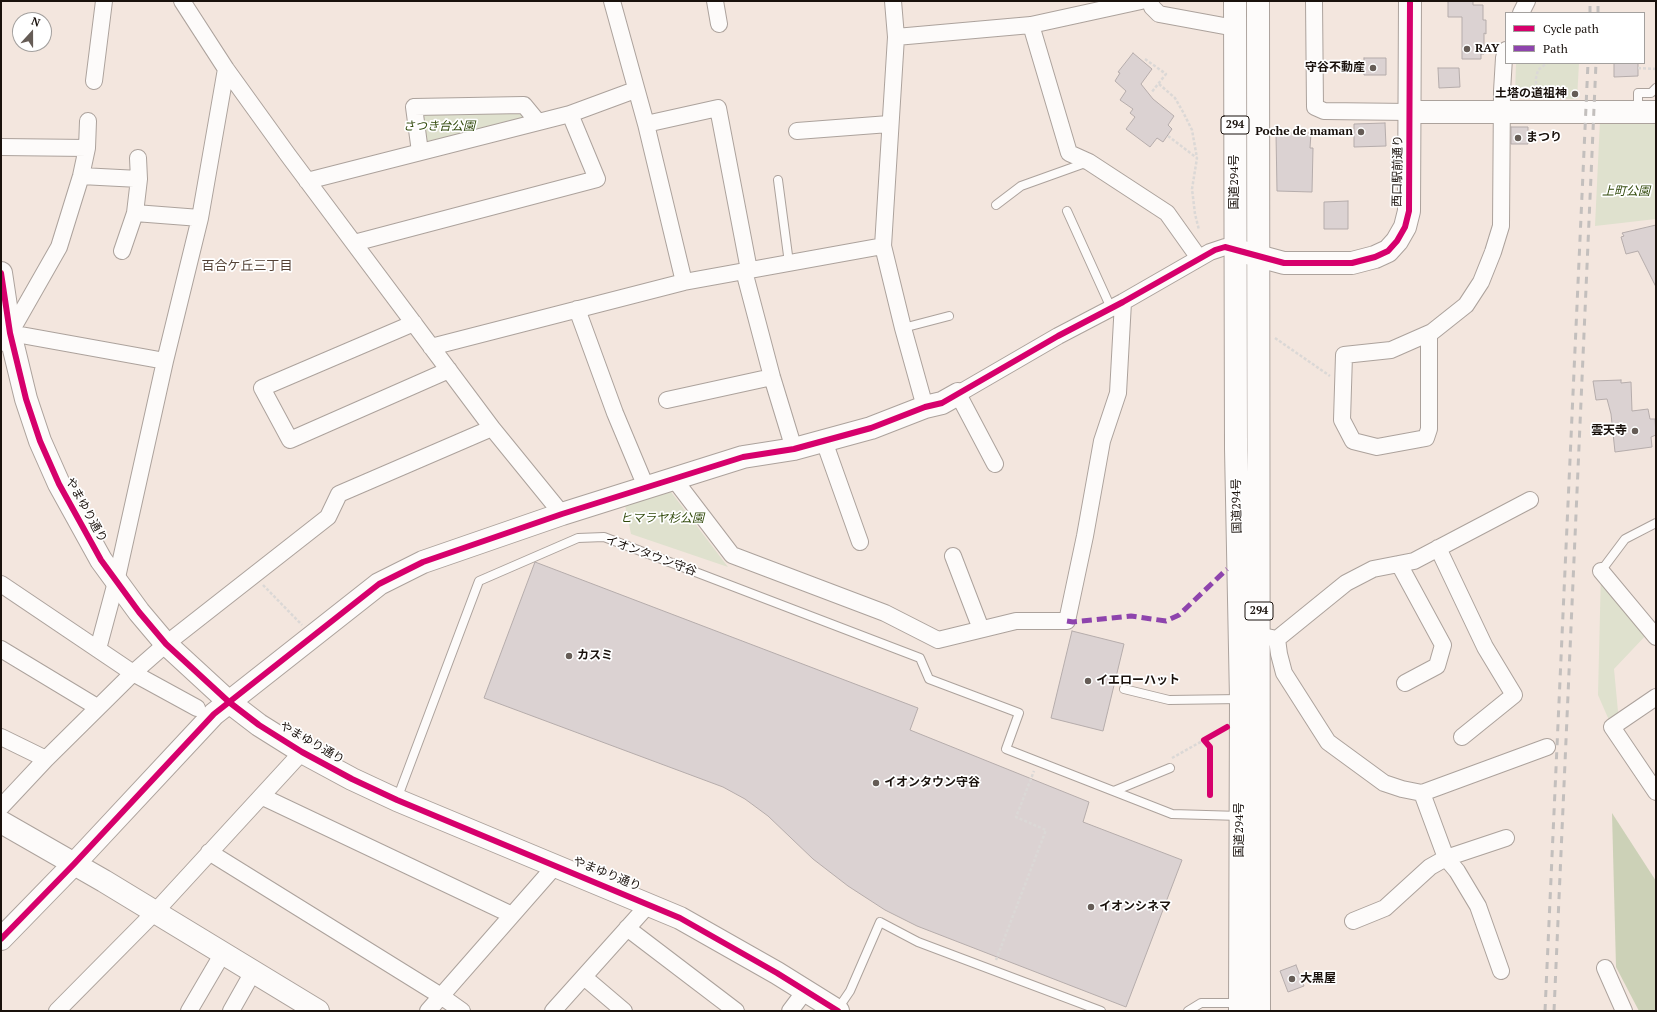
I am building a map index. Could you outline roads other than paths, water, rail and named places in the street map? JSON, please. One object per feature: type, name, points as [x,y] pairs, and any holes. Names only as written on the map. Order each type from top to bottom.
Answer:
[{"type":"main road","name":"国道294号","points":[[1235,1],[1236,441],[1258,637],[1240,699],[1240,816],[1246,1008]]},
{"type":"main road","name":"国道294号","points":[[1246,1008],[1258,637],[1260,258],[1258,1]]},
{"type":"main road","name":"西口駅前通り","points":[[1236,250],[1260,258],[1284,263],[1352,263],[1375,257],[1388,251],[1397,241],[1405,227],[1409,211],[1410,1]]},
{"type":"main road","points":[[1410,112],[1647,112]]},
{"type":"main road","name":"やまゆり通り","points":[[1,273],[6,338],[40,441],[65,497],[85,534],[116,582],[166,644],[229,702],[259,725],[302,752],[397,800],[649,904],[715,936],[837,1011]]},
{"type":"main road","points":[[1,939],[74,864],[214,714],[379,584],[423,562],[562,514],[743,457],[794,449],[871,428],[925,407],[942,403],[958,394]]},
{"type":"main road","points":[[1,822],[155,912],[318,1011]]},
{"type":"street","points":[[94,81],[104,1]]},
{"type":"street","points":[[182,1],[226,69],[307,181],[492,428],[562,514]]},
{"type":"street","points":[[612,1],[635,90],[646,124],[684,282]]},
{"type":"street","points":[[715,1],[719,24]]},
{"type":"street","points":[[893,1],[896,37],[889,124],[883,246],[903,328],[925,407]]},
{"type":"street","points":[[896,37],[1031,25],[1141,1]]},
{"type":"street","points":[[1150,1],[1152,7],[1159,14],[1235,28]]},
{"type":"street","points":[[1314,1],[1315,107],[1324,112],[1410,112]]},
{"type":"street","points":[[1522,12],[1527,1]]},
{"type":"street","points":[[1031,25],[1069,153],[1090,162],[1167,213],[1205,255]]},
{"type":"street","points":[[1429,334],[1429,429],[1426,438],[1377,447],[1353,441],[1342,420],[1344,355],[1392,350],[1429,334],[1466,305],[1481,282],[1493,252],[1501,226],[1502,112],[1505,54]]},
{"type":"street","points":[[98,649],[116,582],[165,361],[200,218],[226,69]]},
{"type":"street","points":[[307,181],[570,114],[635,90]]},
{"type":"street","points":[[420,152],[414,108],[524,105],[538,122]]},
{"type":"street","points":[[646,124],[718,108],[746,270],[772,377],[794,449]]},
{"type":"street","points":[[354,243],[597,179],[570,114]]},
{"type":"street","points":[[88,121],[87,148],[81,176],[59,247],[6,338],[165,361]]},
{"type":"street","points":[[797,130],[889,124]]},
{"type":"street","points":[[1,147],[87,148]]},
{"type":"street","points":[[122,251],[135,213],[139,179],[138,158]]},
{"type":"street","points":[[81,176],[139,179]]},
{"type":"street","points":[[135,213],[200,218]]},
{"type":"street","points":[[432,347],[684,282],[883,246]]},
{"type":"street","points":[[995,464],[958,394],[1058,336],[1117,305],[1205,255],[1225,247],[1236,250]]},
{"type":"street","points":[[674,479],[732,555],[885,614],[938,640],[1016,621],[1067,621],[1085,536],[1102,441],[1118,392],[1117,305]]},
{"type":"street","points":[[577,309],[615,413],[646,487]]},
{"type":"street","points":[[414,323],[262,388],[290,440],[448,370]]},
{"type":"street","points":[[667,400],[772,377]]},
{"type":"street","points":[[1,807],[46,759],[133,672],[166,644],[328,516],[339,494],[492,428]]},
{"type":"street","points":[[824,441],[860,542]]},
{"type":"street","points":[[1530,500],[1414,561],[1373,569],[1346,583],[1258,637],[1279,654],[1284,673],[1328,742],[1384,782],[1402,789],[1422,793],[1547,746]]},
{"type":"street","points":[[1438,548],[1485,647],[1514,695],[1462,737]]},
{"type":"street","points":[[953,556],[981,629]]},
{"type":"street","points":[[1399,564],[1443,645],[1437,666],[1405,684]]},
{"type":"street","points":[[1601,571],[1656,637]]},
{"type":"street","points":[[1,584],[133,672],[197,708]]},
{"type":"street","points":[[1,649],[97,707]]},
{"type":"street","points":[[1656,697],[1612,727],[1656,792]]},
{"type":"street","points":[[1,736],[46,759]]},
{"type":"street","points":[[58,1011],[155,912],[302,752]]},
{"type":"street","points":[[1422,793],[1446,858],[1457,871],[1478,906],[1501,971]]},
{"type":"street","points":[[262,797],[512,915]]},
{"type":"street","points":[[1353,921],[1385,908],[1430,866],[1446,858],[1506,838]]},
{"type":"street","points":[[209,852],[441,996],[462,1011]]},
{"type":"street","points":[[428,1011],[556,865]]},
{"type":"street","points":[[553,1011],[649,904]]},
{"type":"street","points":[[627,928],[736,1011]]},
{"type":"street","points":[[189,1011],[223,953]]},
{"type":"street","points":[[1605,968],[1624,1011]]},
{"type":"street","points":[[231,1011],[254,972]]},
{"type":"street","points":[[584,977],[624,1011]]},
{"type":"street","points":[[790,1011],[805,991]]},
{"type":"lane","points":[[1647,112],[1638,93],[1651,93],[1656,88]]},
{"type":"lane","points":[[996,205],[1021,186],[1090,162]]},
{"type":"lane","points":[[778,180],[789,263]]},
{"type":"lane","points":[[1067,211],[1117,305]]},
{"type":"lane","points":[[903,328],[949,316]]},
{"type":"lane","points":[[1601,571],[1625,539],[1656,523]]},
{"type":"lane","name":"イオンタウン守谷","points":[[397,800],[479,581],[578,538],[604,537],[920,658],[929,679],[1019,713],[1006,749],[1172,814],[1240,816]]},
{"type":"lane","points":[[1124,689],[1169,700],[1240,699]]},
{"type":"lane","points":[[1114,791],[1170,768]]},
{"type":"lane","points":[[837,1011],[850,991],[880,922],[918,942],[1101,1011]]},
{"type":"lane","points":[[1188,1011],[1201,1003],[1246,1008]]},
{"type":"railway","points":[[1590,1],[1590,12]]},
{"type":"railway","points":[[1598,1],[1598,12]]},
{"type":"railway","points":[[1545,1011],[1588,64]]},
{"type":"railway","points":[[1554,1011],[1596,64]]},
{"type":"place","name":"RAY","points":[[1467,49]]},
{"type":"place","name":"守谷不動産","points":[[1373,68]]},
{"type":"place","name":"土塔の道祖神","points":[[1575,94]]},
{"type":"place","name":"Poche de maman","points":[[1361,132]]},
{"type":"place","name":"まつり","points":[[1518,138]]},
{"type":"place","name":"雲天寺","points":[[1635,431]]},
{"type":"place","name":"カスミ","points":[[569,656]]},
{"type":"place","name":"イエローハット","points":[[1088,681]]},
{"type":"place","name":"イオンタウン守谷","points":[[876,783]]},
{"type":"place","name":"イオンシネマ","points":[[1091,907]]},
{"type":"place","name":"大黒屋","points":[[1292,979]]},
{"type":"district","name":"百合ケ丘三丁目","points":[[247,266]]},
{"type":"park label","name":"さつき台公園","points":[[439,127]]},
{"type":"park label","name":"上町公園","points":[[1626,192]]},
{"type":"park label","name":"ヒマラヤ杉公園","points":[[662,519]]}]
